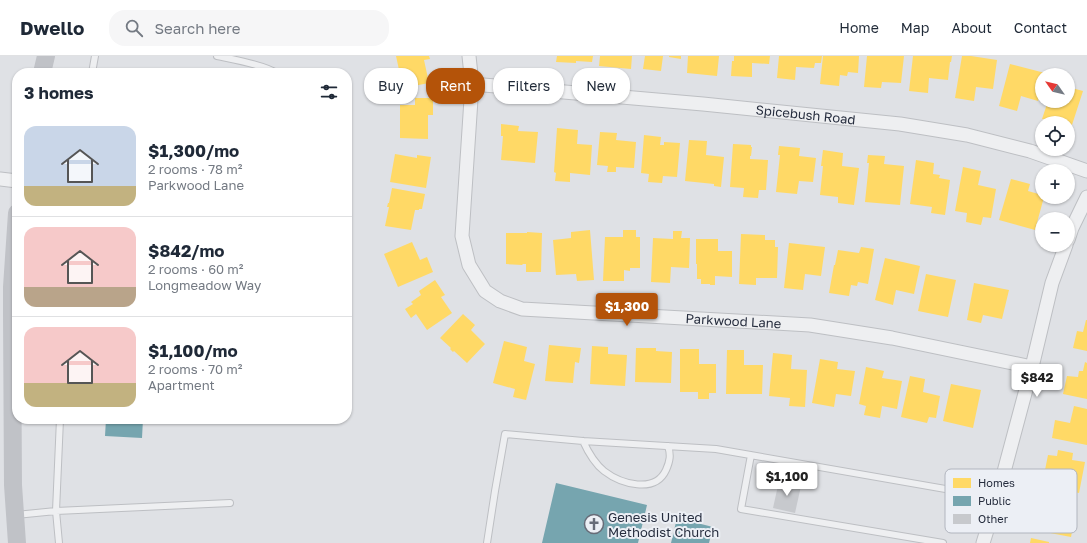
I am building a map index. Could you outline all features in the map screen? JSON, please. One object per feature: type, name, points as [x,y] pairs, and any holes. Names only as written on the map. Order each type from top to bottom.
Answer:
[{"type":"main road","points":[[43,68],[46,56]]},
{"type":"main road","points":[[13,424],[13,477],[7,515],[17,543]]},
{"type":"street","name":"Parkwood Lane","points":[[469,56],[470,68]]},
{"type":"street","name":"Spicebush Road","points":[[485,85],[703,104],[900,124],[967,135],[1030,151],[1087,171]]},
{"type":"street","name":"Parkwood Lane","points":[[471,104],[462,236],[468,265],[485,291],[500,301],[522,309],[810,324],[892,338],[1032,367]]},
{"type":"street","points":[[0,179],[12,180]]},
{"type":"street","points":[[1075,222],[1087,197]]},
{"type":"street","points":[[1005,469],[1032,367],[1052,283],[1063,252]]},
{"type":"street","points":[[983,543],[986,533]]},
{"type":"lane","points":[[93,68],[95,56]]},
{"type":"lane","points":[[217,56],[266,68]]},
{"type":"lane","points":[[59,543],[56,511],[60,424]]},
{"type":"lane","points":[[487,543],[494,491],[505,434],[583,441],[716,449],[945,489]]},
{"type":"lane","points":[[583,441],[588,452],[604,471],[627,483],[640,485],[650,484],[659,480],[664,474],[670,460],[668,446]]},
{"type":"lane","points":[[751,455],[741,509],[943,543]]},
{"type":"lane","points":[[7,515],[56,511],[230,503]]},
{"type":"building: Homes","points":[[396,56],[429,56],[430,59],[424,60],[426,69],[426,84],[418,85],[418,68],[399,68]]},
{"type":"building: Homes","points":[[557,56],[593,56],[592,62],[576,61],[576,63],[556,62]]},
{"type":"building: Homes","points":[[600,56],[632,56],[631,69],[599,66]]},
{"type":"building: Homes","points":[[645,56],[663,56],[661,71],[643,69]]},
{"type":"building: Homes","points":[[681,56],[681,59],[669,57]]},
{"type":"building: Homes","points":[[688,56],[719,56],[717,76],[687,73]]},
{"type":"building: Homes","points":[[734,56],[770,56],[769,64],[752,63],[752,77],[731,76],[732,61],[734,61]]},
{"type":"building: Homes","points":[[779,56],[822,56],[821,63],[815,63],[814,68],[796,67],[795,80],[777,78]]},
{"type":"building: Homes","points":[[823,56],[859,56],[858,73],[848,72],[847,76],[840,75],[839,86],[820,84]]},
{"type":"building: Homes","points":[[867,56],[904,56],[901,83],[882,82],[881,88],[864,87]]},
{"type":"building: Homes","points":[[913,56],[952,56],[948,80],[929,78],[928,93],[909,91]]},
{"type":"building: Homes","points":[[962,56],[997,60],[993,89],[976,87],[974,101],[955,98]]},
{"type":"building: Homes","points":[[1010,64],[1035,70],[1035,100],[1021,96],[1017,111],[999,106]]},
{"type":"building: Homes","points":[[1075,89],[1083,91],[1075,116],[1043,116],[1046,108],[1075,108]]},
{"type":"building: Homes","points":[[418,98],[426,98],[426,104],[433,104],[433,115],[428,115],[428,139],[400,138],[400,105],[418,104]]},
{"type":"building: Homes","points":[[501,124],[519,126],[518,131],[538,132],[535,163],[501,160],[503,136],[501,136]]},
{"type":"building: Homes","points":[[557,128],[578,130],[577,144],[592,145],[590,175],[570,173],[570,182],[555,181],[556,173],[554,172]]},
{"type":"building: Homes","points":[[600,132],[617,133],[616,140],[636,142],[634,168],[616,167],[616,172],[607,172],[608,166],[597,165]]},
{"type":"building: Homes","points":[[644,135],[661,137],[660,145],[664,145],[664,142],[680,143],[677,177],[663,176],[662,183],[648,182],[649,174],[641,173]]},
{"type":"building: Homes","points":[[689,140],[707,141],[706,155],[724,157],[721,187],[714,186],[714,184],[685,181]]},
{"type":"building: Homes","points":[[733,144],[751,145],[750,159],[768,160],[766,190],[759,190],[758,198],[743,197],[744,188],[730,187]]},
{"type":"building: Homes","points":[[779,146],[800,148],[799,156],[816,158],[813,182],[799,181],[797,194],[776,192],[780,155],[778,155]]},
{"type":"building: Homes","points":[[823,150],[843,153],[842,166],[859,168],[854,205],[838,203],[838,197],[820,195]]},
{"type":"building: Homes","points":[[395,154],[417,158],[417,155],[431,157],[426,188],[390,182]]},
{"type":"building: Homes","points":[[868,155],[885,156],[884,164],[904,166],[900,205],[865,202],[869,163],[867,163]]},
{"type":"building: Homes","points":[[916,160],[934,163],[933,174],[940,175],[939,178],[950,180],[945,215],[931,213],[932,207],[910,204]]},
{"type":"building: Homes","points":[[963,167],[981,171],[978,185],[996,189],[991,218],[983,217],[981,225],[966,222],[967,213],[955,211]]},
{"type":"building: Homes","points":[[1011,179],[1030,184],[1028,191],[1035,193],[1035,204],[1042,204],[1040,212],[1035,212],[1035,230],[999,220]]},
{"type":"building: Homes","points":[[392,188],[425,194],[422,209],[415,210],[411,230],[385,226],[389,207],[387,207]]},
{"type":"building: Homes","points":[[590,230],[594,280],[577,281],[576,274],[556,275],[553,240],[571,238],[571,232]]},
{"type":"building: Homes","points":[[623,230],[636,230],[636,237],[640,237],[640,268],[630,268],[630,271],[624,270],[624,281],[603,281],[605,237],[623,237]]},
{"type":"building: Homes","points":[[673,231],[682,231],[681,238],[690,238],[689,268],[671,267],[670,283],[651,282],[653,238],[673,239]]},
{"type":"building: Homes","points":[[506,233],[542,233],[541,272],[526,272],[526,264],[506,264]]},
{"type":"building: Homes","points":[[741,234],[765,235],[765,240],[775,240],[775,247],[778,247],[777,278],[756,278],[756,285],[739,284]]},
{"type":"building: Homes","points":[[696,239],[718,239],[718,251],[732,251],[732,277],[715,276],[715,285],[701,284],[701,279],[697,279]]},
{"type":"building: Homes","points":[[412,242],[420,260],[427,257],[433,272],[398,287],[384,254]]},
{"type":"building: Homes","points":[[789,243],[825,247],[821,276],[805,274],[803,290],[784,288]]},
{"type":"building: Homes","points":[[861,247],[874,249],[868,284],[858,282],[857,286],[851,285],[849,296],[829,293],[838,250],[859,253]]},
{"type":"building: Homes","points":[[885,258],[920,266],[914,294],[896,290],[893,305],[875,300]]},
{"type":"building: Homes","points":[[926,274],[956,280],[948,317],[918,311]]},
{"type":"building: Homes","points":[[435,280],[445,295],[441,297],[452,313],[427,330],[416,314],[411,318],[405,309],[413,304],[411,302],[421,295],[419,291]]},
{"type":"building: Homes","points":[[974,283],[1009,290],[1002,319],[983,315],[981,323],[967,320]]},
{"type":"building: Homes","points":[[463,314],[475,325],[471,330],[485,344],[467,363],[454,351],[453,352],[450,349],[451,348],[440,338]]},
{"type":"building: Homes","points":[[1086,320],[1087,351],[1073,348],[1077,331],[1083,332]]},
{"type":"building: Homes","points":[[504,341],[527,347],[524,361],[535,364],[526,400],[513,397],[515,389],[493,383]]},
{"type":"building: Homes","points":[[549,345],[581,348],[579,363],[575,362],[573,383],[545,381]]},
{"type":"building: Homes","points":[[592,346],[608,347],[608,354],[627,355],[625,386],[590,384]]},
{"type":"building: Homes","points":[[636,348],[656,348],[656,351],[672,352],[671,383],[635,382]]},
{"type":"building: Homes","points":[[680,349],[699,349],[699,364],[716,364],[716,393],[709,393],[709,399],[698,399],[698,392],[680,392]]},
{"type":"building: Homes","points":[[727,350],[744,350],[744,365],[763,365],[762,394],[726,394]]},
{"type":"building: Homes","points":[[773,353],[792,355],[791,369],[807,370],[805,407],[789,406],[790,398],[769,396]]},
{"type":"building: Homes","points":[[820,359],[838,362],[837,369],[855,371],[851,396],[836,394],[834,407],[812,403]]},
{"type":"building: Homes","points":[[1085,362],[1087,363],[1087,399],[1063,394],[1067,376],[1078,377],[1079,371],[1083,371]]},
{"type":"building: Homes","points":[[866,367],[884,371],[882,378],[902,381],[897,409],[882,406],[880,418],[864,415],[866,406],[859,404]]},
{"type":"building: Homes","points":[[910,376],[925,379],[923,392],[940,396],[936,418],[929,417],[927,423],[901,417]]},
{"type":"building: Homes","points":[[951,384],[981,390],[973,428],[943,421]]},
{"type":"building: Homes","points":[[1074,406],[1087,409],[1087,445],[1052,438],[1055,420],[1070,423]]},
{"type":"building: Homes","points":[[1058,450],[1073,453],[1072,460],[1085,462],[1079,493],[1077,493],[1077,469],[1045,469],[1048,455],[1057,456]]},
{"type":"building: Homes","points":[[1050,533],[1072,533],[1071,537]]},
{"type":"building: Homes","points":[[1031,538],[1049,542],[1049,543],[1030,543]]},
{"type":"building: Public","points":[[106,424],[143,424],[142,438],[105,436]]},
{"type":"building: Public","name":"Genesis United Methodist Church","points":[[556,483],[647,505],[638,543],[542,543]]},
{"type":"building: Public","name":"Genesis United Methodist Church","points":[[677,518],[713,527],[709,543],[671,543]]},
{"type":"building: Other","points":[[779,481],[801,486],[795,513],[773,508]]},
{"type":"place","name":"Genesis United Methodist Church","points":[[594,524]]}]
